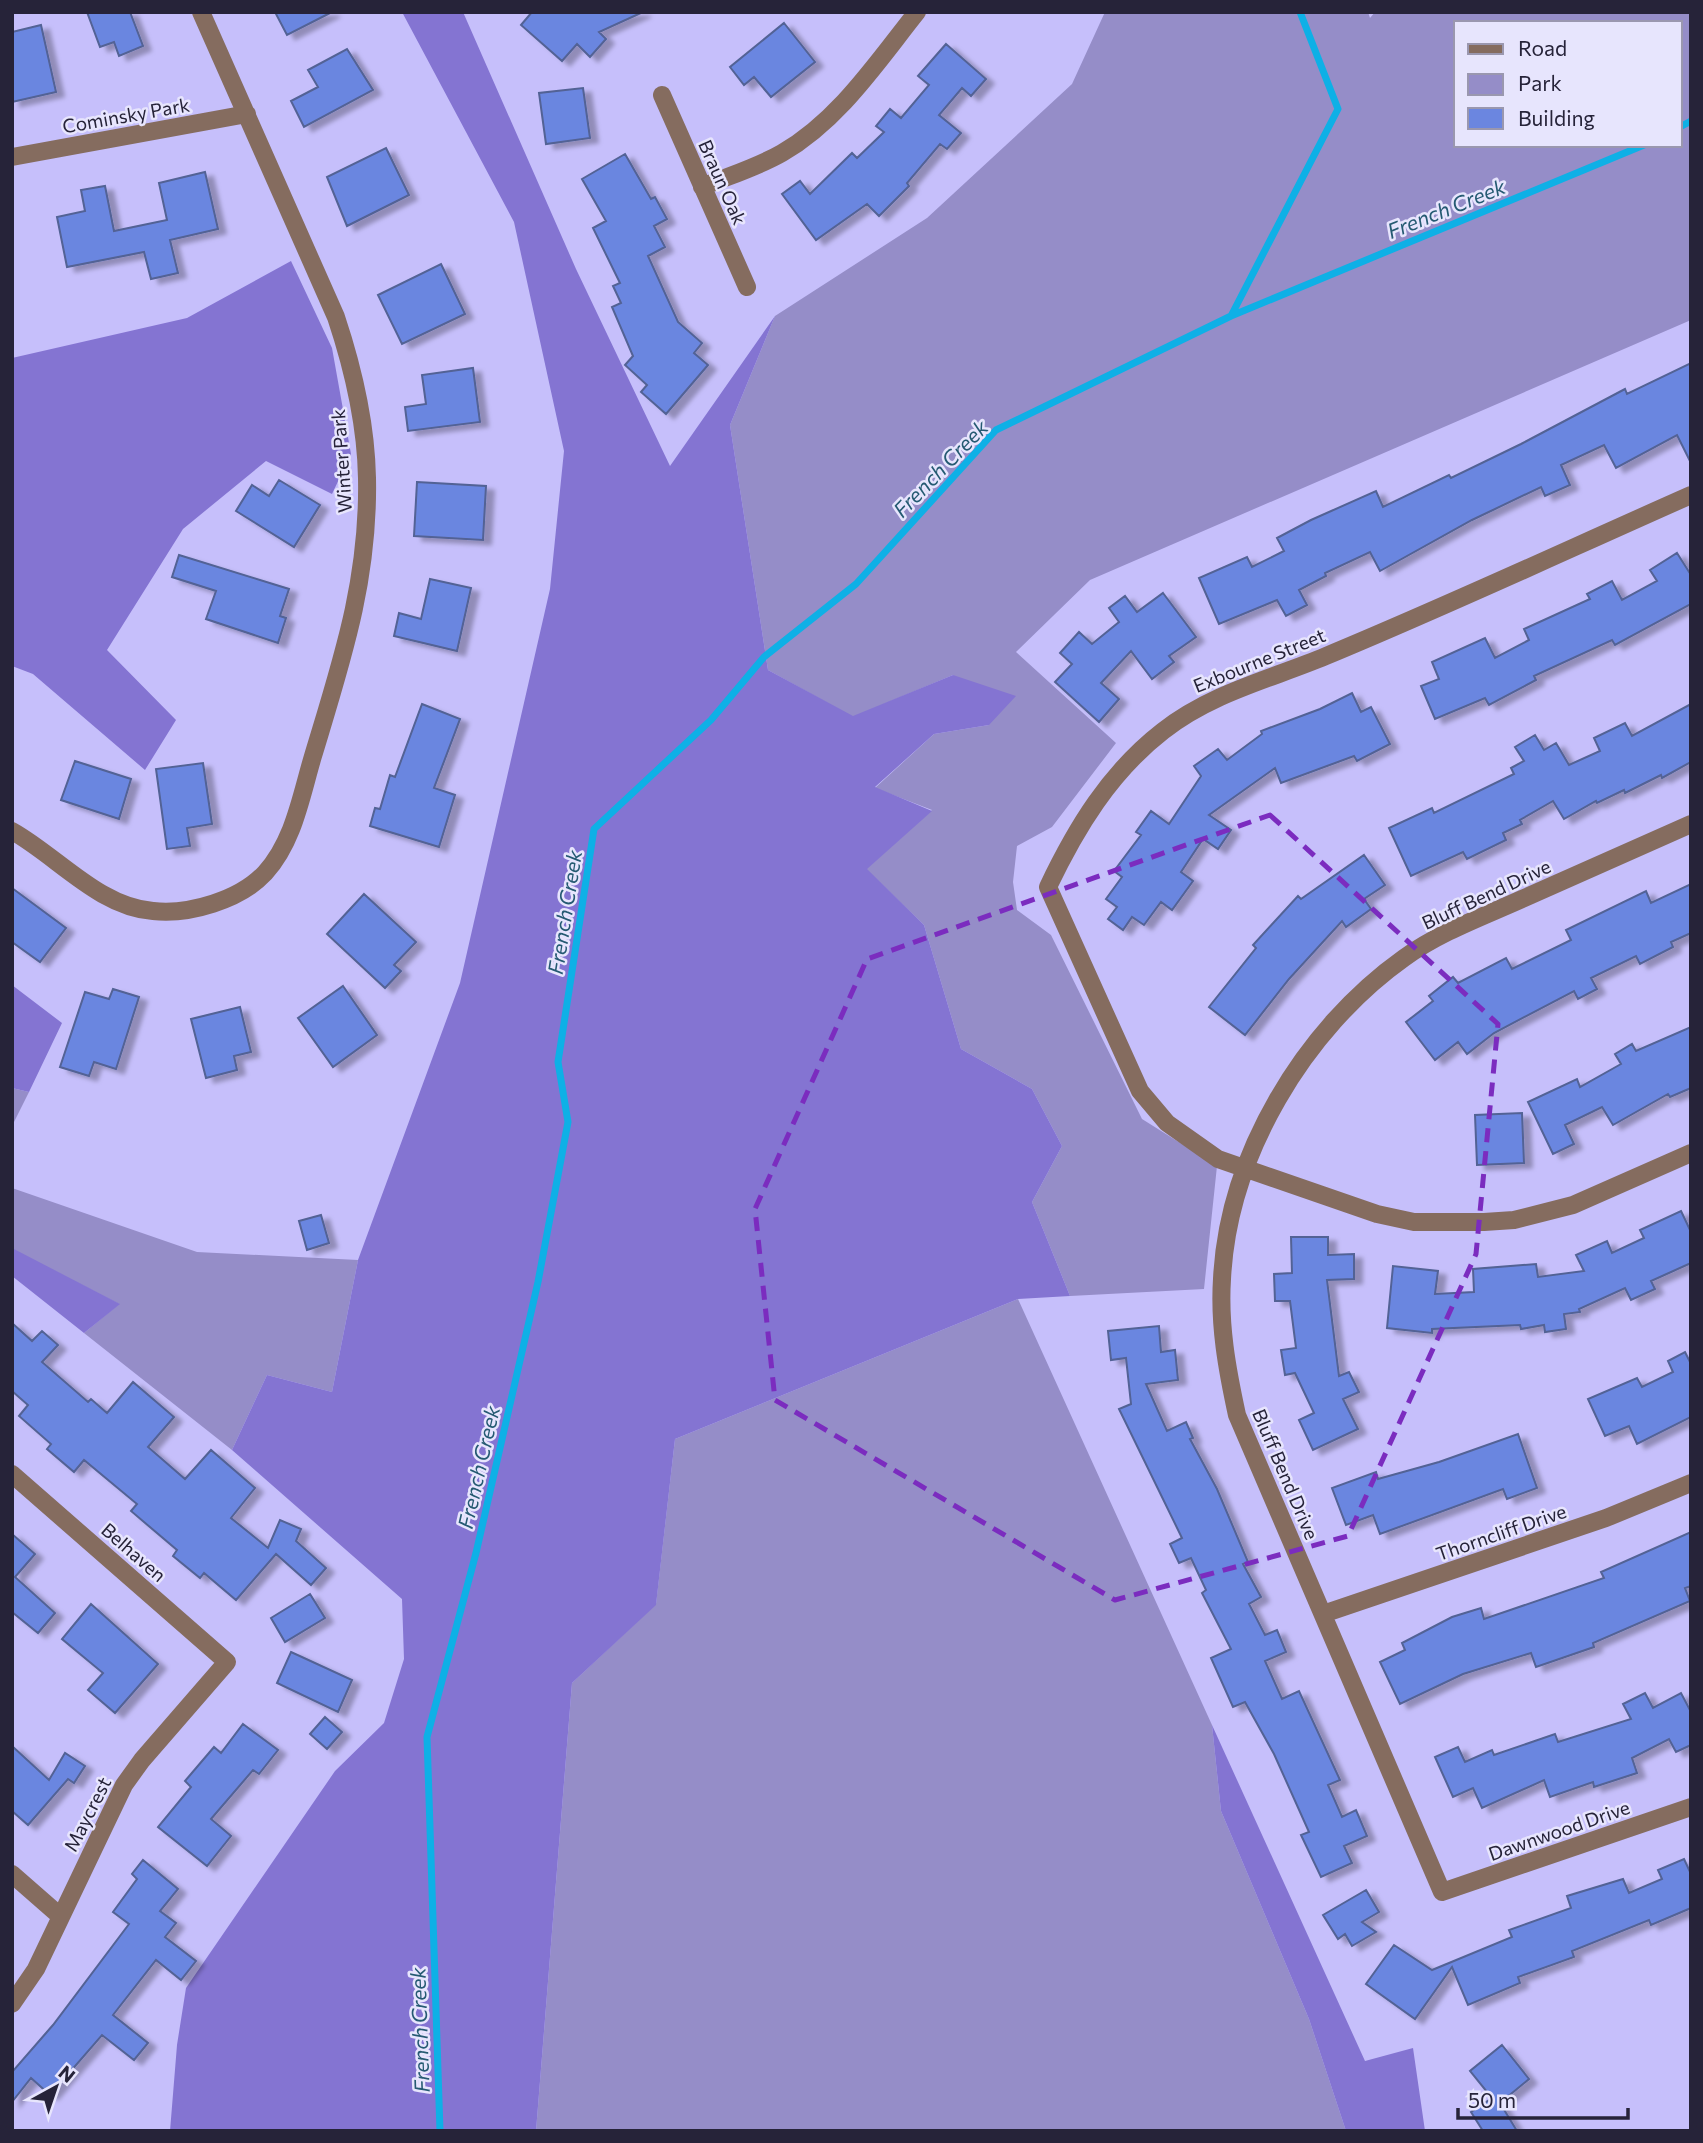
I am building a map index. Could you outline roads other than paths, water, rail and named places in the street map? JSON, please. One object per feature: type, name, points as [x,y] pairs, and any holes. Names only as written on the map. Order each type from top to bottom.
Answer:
[{"type":"street","name":"Winter Park","points":[[12,831],[84,882],[130,906],[154,912],[198,907],[225,899],[263,875],[284,846],[292,826],[357,606],[366,530],[367,476],[363,429],[345,344],[201,12]]},
{"type":"street","points":[[702,187],[781,153],[814,130],[846,99],[917,12]]},
{"type":"street","name":"Braun Oak","points":[[662,95],[747,287]]},
{"type":"street","name":"Cominsky Park","points":[[12,157],[247,114]]},
{"type":"street","name":"Exbourne Street","points":[[1247,1170],[1218,1159],[1182,1137],[1152,1108],[1129,1073],[1048,887],[1083,823],[1112,778],[1163,731],[1194,709],[1325,656],[1691,495]]},
{"type":"street","name":"Bluff Bend Drive","points":[[1442,1892],[1237,1415],[1225,1360],[1222,1278],[1226,1237],[1247,1170],[1288,1080],[1341,1013],[1388,970],[1441,935],[1691,824]]},
{"type":"street","points":[[1247,1170],[1377,1214],[1414,1222],[1484,1222],[1514,1220],[1573,1205],[1691,1153]]},
{"type":"street","name":"Belhaven","points":[[12,1474],[227,1662]]},
{"type":"street","name":"Thorncliff Drive","points":[[1322,1614],[1606,1518],[1691,1483]]},
{"type":"street","name":"Maycrest","points":[[12,2004],[36,1969],[124,1785],[142,1760],[227,1662]]},
{"type":"street","name":"Dawnwood Drive","points":[[1442,1892],[1691,1807]]},
{"type":"street","points":[[12,1874],[60,1916]]},
{"type":"waterway","points":[[1231,316],[1338,109],[1300,12]]},
{"type":"waterway","name":"French Creek","points":[[1682,126],[1691,121]]},
{"type":"waterway","name":"French Creek","points":[[440,2131],[427,1737],[476,1553],[538,1282],[568,1122],[558,1062],[594,829],[711,720],[764,657],[856,584],[996,430],[1231,316],[1639,147]]}]
